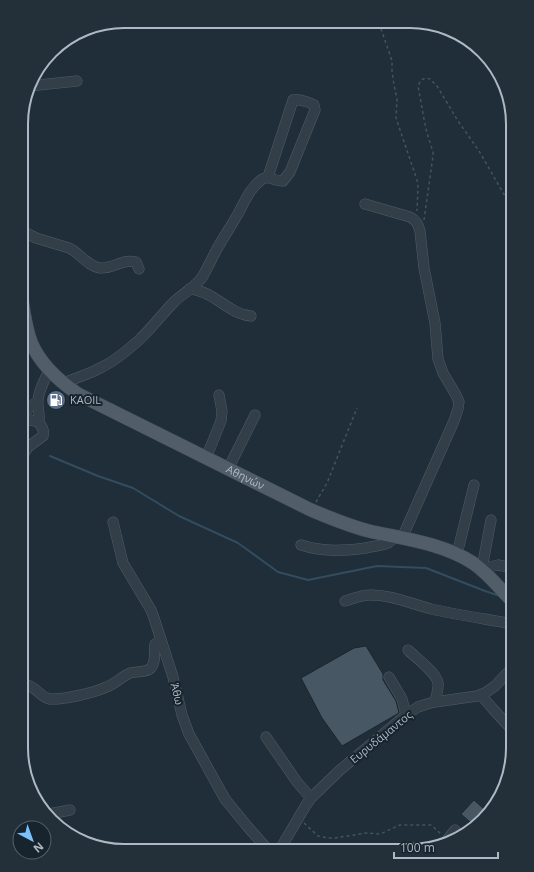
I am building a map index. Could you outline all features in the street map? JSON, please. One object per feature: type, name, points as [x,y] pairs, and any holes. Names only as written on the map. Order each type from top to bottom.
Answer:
[{"type":"main road","name":"Αθηνών","points":[[28,337],[49,370],[78,394],[311,510],[346,524],[433,545],[457,554],[482,569],[506,595]]},
{"type":"street","points":[[36,85],[77,81]]},
{"type":"street","points":[[63,383],[102,367],[130,348],[148,332],[174,302],[198,283],[251,190],[264,177],[280,182],[286,177],[294,162],[315,110],[314,105],[301,100],[293,100],[268,177]]},
{"type":"street","points":[[301,545],[318,550],[346,551],[380,546],[399,537],[447,437],[459,406],[458,398],[443,373],[438,359],[435,323],[424,268],[418,226],[412,219],[365,204]]},
{"type":"street","points":[[28,234],[74,250],[84,260],[99,268],[106,268],[132,261],[136,262],[140,269]]},
{"type":"street","points":[[189,289],[203,292],[240,313],[246,316],[251,316]]},
{"type":"street","points":[[28,446],[43,436],[44,432],[38,420],[40,416],[38,401],[49,370]]},
{"type":"street","points":[[206,458],[221,421],[222,411],[218,395]]},
{"type":"street","points":[[28,409],[38,401]]},
{"type":"street","points":[[228,469],[255,415]]},
{"type":"street","points":[[28,420],[38,420]]},
{"type":"street","points":[[457,554],[474,485]]},
{"type":"street","points":[[491,520],[482,569],[498,565],[506,567]]},
{"type":"street","name":"Άθω","points":[[113,522],[123,563],[151,610],[162,640],[182,715],[189,734],[225,799],[263,844]]},
{"type":"street","points":[[345,601],[369,594],[430,608],[506,623]]},
{"type":"street","points":[[28,685],[33,687],[46,698],[60,699],[105,688],[132,672],[146,671],[150,669],[154,663],[155,644],[162,640]]},
{"type":"street","points":[[408,650],[437,678],[438,689],[435,702]]},
{"type":"street","name":"Ευρυδάμαντος","points":[[283,844],[311,798],[340,770],[406,715],[422,705],[481,695],[495,686],[506,674]]},
{"type":"street","points":[[389,678],[402,699],[406,715]]},
{"type":"street","points":[[481,695],[506,724]]},
{"type":"street","points":[[266,737],[297,782],[311,798]]},
{"type":"street","points":[[53,813],[70,810]]},
{"type":"street","points":[[451,835],[455,830]]},
{"type":"path","points":[[381,28],[392,61],[392,72],[397,99],[396,118],[417,180],[418,187],[415,221]]},
{"type":"path","points":[[420,233],[425,218],[433,156],[418,86],[421,80],[426,78],[430,79],[437,86],[458,121],[479,151],[506,198]]},
{"type":"path","points":[[311,510],[327,483],[357,408]]},
{"type":"path","points":[[299,817],[318,836],[323,837],[335,838],[366,833],[380,834],[400,825],[410,824],[431,825],[442,839]]},
{"type":"path","points":[[455,830],[465,827]]},
{"type":"building","points":[[58,391],[65,394],[62,401],[55,397]]},
{"type":"building","points":[[366,646],[383,674],[383,680],[396,701],[399,713],[342,746],[322,718],[301,678],[354,648]]},
{"type":"building","points":[[474,800],[484,809],[471,823],[461,814]]},
{"type":"waterway","points":[[50,456],[98,476],[133,488],[179,516],[238,543],[278,572],[308,580],[377,566],[426,568],[500,596]]},
{"type":"place","name":"KAOIL","points":[[56,400]]}]
